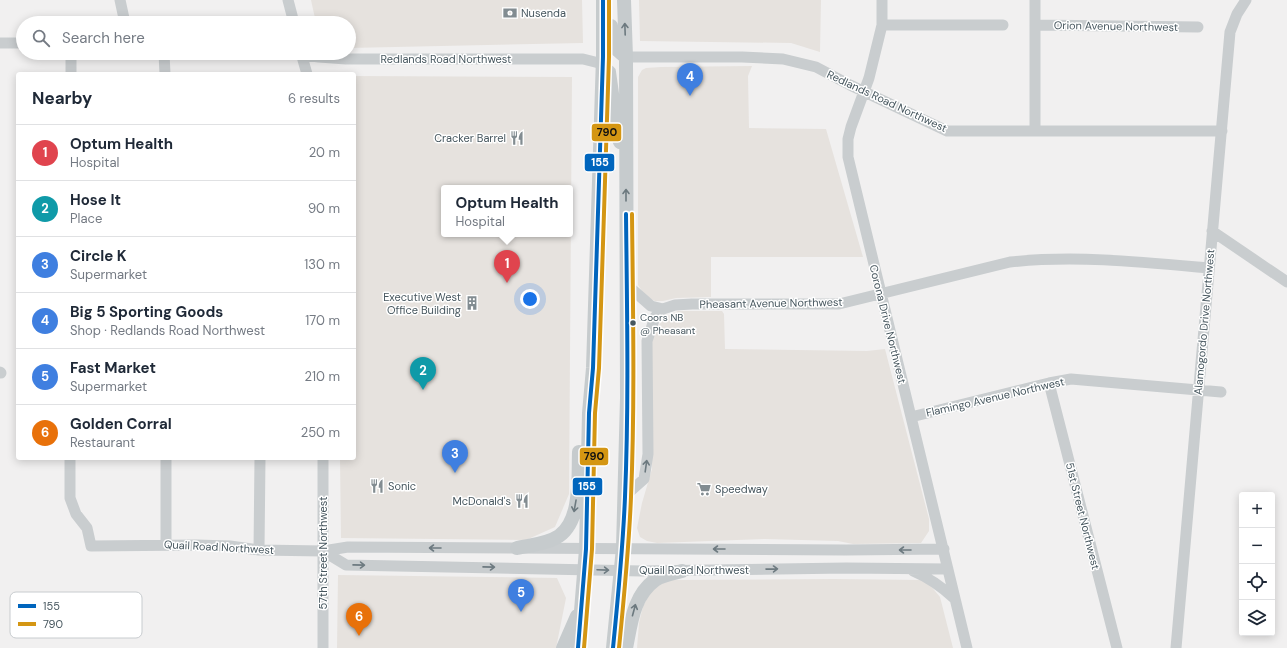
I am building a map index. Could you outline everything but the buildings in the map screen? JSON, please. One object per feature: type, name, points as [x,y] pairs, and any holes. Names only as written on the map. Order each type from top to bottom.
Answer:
[{"type":"main road","points":[[578,648],[586,549],[589,413],[593,368],[603,64],[603,0]]},
{"type":"main road","points":[[609,0],[612,42],[615,49],[626,57]]},
{"type":"main road","points":[[612,648],[623,548],[627,398],[626,57],[624,0]]},
{"type":"main road","points":[[603,64],[608,70],[618,137],[626,158]]},
{"type":"main road","points":[[517,548],[546,542],[558,536],[570,523],[576,507],[580,436],[582,427],[589,413]]},
{"type":"main road","points":[[626,648],[636,603],[644,591],[656,580],[682,571]]},
{"type":"main road","points":[[563,648],[582,606]]},
{"type":"street","points":[[120,0],[123,16]]},
{"type":"street","points":[[288,0],[292,16]]},
{"type":"street","name":"Corona Drive Northwest","points":[[882,0],[882,25],[870,78],[864,91],[848,139],[848,156],[880,294],[912,417],[967,648]]},
{"type":"street","points":[[1035,0],[1035,131]]},
{"type":"street","name":"Alamogordo Drive Northwest","points":[[1176,648],[1208,268],[1222,131],[1223,102],[1230,32],[1237,14],[1246,0]]},
{"type":"street","points":[[882,25],[1003,26]]},
{"type":"street","name":"Orion Avenue Northwest","points":[[1035,26],[1198,27]]},
{"type":"street","points":[[0,43],[16,43]]},
{"type":"street","name":"Redlands Road Northwest","points":[[626,57],[742,57],[783,59],[816,67],[947,131],[1222,131]]},
{"type":"street","name":"Redlands Road Northwest","points":[[356,59],[583,60],[603,64]]},
{"type":"street","points":[[71,60],[71,72]]},
{"type":"street","points":[[164,60],[164,72]]},
{"type":"street","points":[[304,60],[306,72]]},
{"type":"street","points":[[1212,231],[1287,282]]},
{"type":"street","name":"Pheasant Avenue Northwest","points":[[664,308],[676,304],[839,304],[1010,262],[1033,259],[1112,260],[1208,268]]},
{"type":"street","points":[[626,284],[651,306],[664,308]]},
{"type":"street","points":[[625,496],[644,479],[648,454],[647,341],[655,317],[664,308]]},
{"type":"street","name":"Flamingo Avenue Northwest","points":[[912,417],[1049,383],[1072,379],[1221,392]]},
{"type":"street","name":"51st Street Northwest","points":[[1049,383],[1117,648]]},
{"type":"street","name":"Quail Road Northwest","points":[[70,460],[70,498],[76,514],[87,528],[91,546],[166,544],[230,546],[259,550],[323,551],[348,547],[846,550],[944,549]]},
{"type":"street","points":[[166,460],[166,544]]},
{"type":"street","points":[[259,550],[260,460]]},
{"type":"street","name":"57th Street Northwest","points":[[323,460],[323,648]]},
{"type":"street","points":[[846,550],[846,568]]},
{"type":"street","name":"Quail Road Northwest","points":[[323,551],[346,564],[682,571],[846,568],[948,569]]},
{"type":"street","points":[[909,569],[930,578],[956,601]]},
{"type":"shaded area","points":[[311,0],[582,0],[583,43],[356,48],[356,16],[314,16]]},
{"type":"shaded area","points":[[639,0],[821,0],[820,52],[791,43],[640,41]]},
{"type":"shaded area","points":[[752,66],[748,76],[749,128],[826,129],[863,257],[711,257],[711,297],[676,298],[655,301],[646,297],[638,285],[638,77],[642,70],[646,68]]},
{"type":"shaded area","points":[[356,76],[572,77],[571,185],[441,185],[441,237],[571,237],[569,494],[555,527],[526,540],[341,538],[340,460],[356,460]]},
{"type":"shaded area","points":[[678,311],[722,311],[724,314],[725,349],[867,351],[885,349],[929,519],[929,531],[921,543],[853,544],[838,541],[765,539],[657,543],[647,541],[640,537],[637,528],[642,503],[652,469],[650,345],[657,328],[664,318]]},
{"type":"shaded area","points":[[338,575],[557,578],[566,598],[556,648],[337,648]]},
{"type":"shaded area","points":[[671,580],[922,580],[930,585],[940,597],[953,648],[637,648],[639,623],[643,606],[651,592],[660,584]]},
{"type":"transit line","name":"155","points":[[578,648],[586,549],[589,413],[593,368],[603,57],[603,0]]},
{"type":"transit line","name":"790","points":[[584,648],[592,549],[595,413],[599,368],[609,57],[609,0]]},
{"type":"transit line","name":"155","points":[[613,648],[625,497],[627,426],[626,214]]},
{"type":"transit line","name":"790","points":[[619,648],[631,497],[633,426],[632,214]]},
{"type":"place","name":"Nusenda","points":[[510,13]]},
{"type":"place","name":"Big 5 Sporting Goods","points":[[690,96]]},
{"type":"place","name":"Cracker Barrel","points":[[517,138]]},
{"type":"place","name":"Optum Health","points":[[507,283]]},
{"type":"place","name":"Executive West Office Building","points":[[472,303]]},
{"type":"place","name":"Coors NB @ Pheasant","points":[[633,323]]},
{"type":"place","name":"Hose It","points":[[423,390]]},
{"type":"place","name":"Circle K","points":[[455,473]]},
{"type":"place","name":"Sonic","points":[[377,486]]},
{"type":"place","name":"Speedway","points":[[704,489]]},
{"type":"place","name":"McDonald's","points":[[522,501]]},
{"type":"place","name":"Fast Market","points":[[521,612]]},
{"type":"place","name":"Golden Corral","points":[[359,636]]}]
